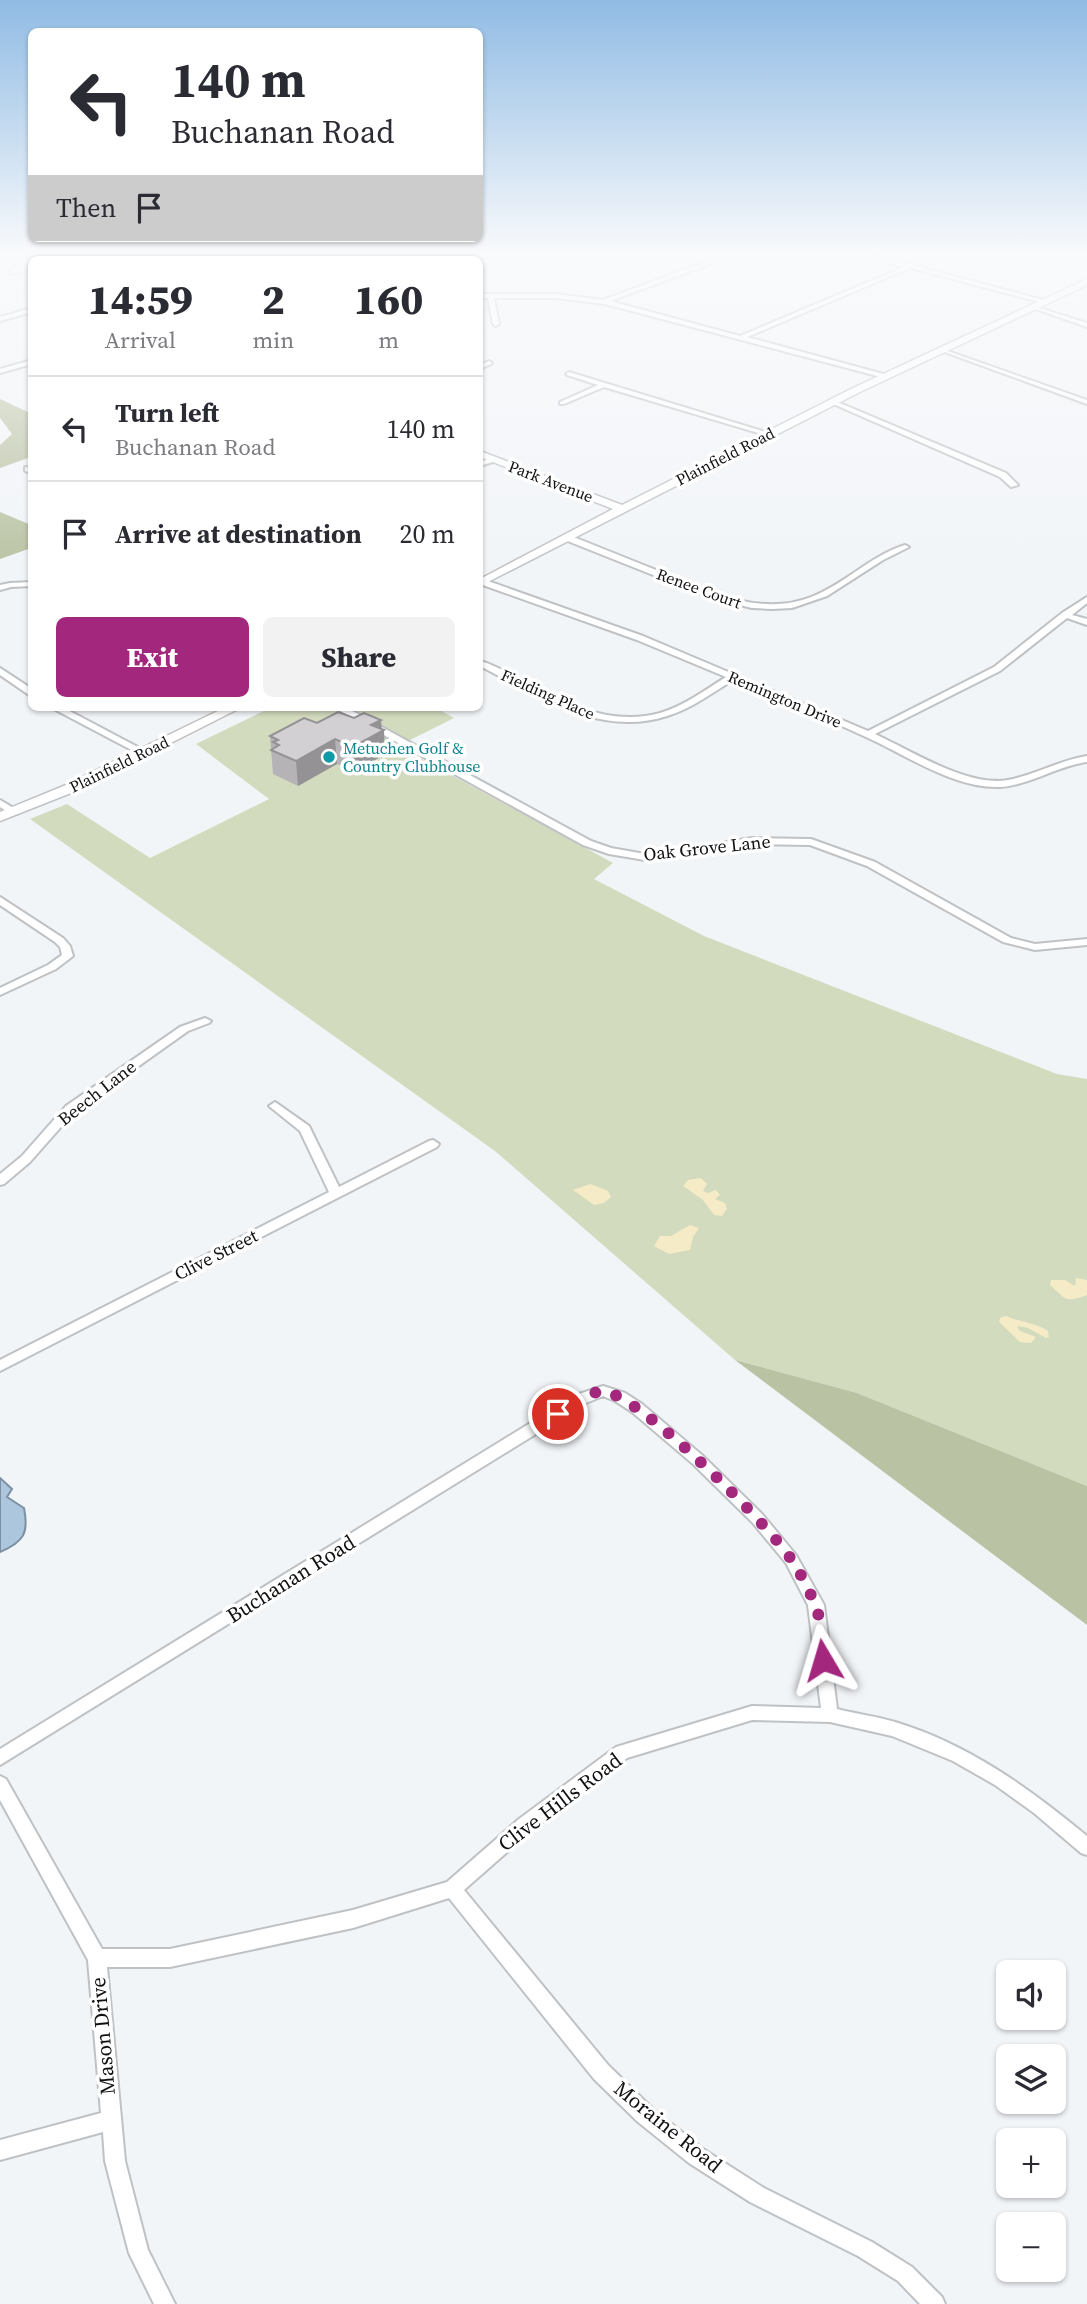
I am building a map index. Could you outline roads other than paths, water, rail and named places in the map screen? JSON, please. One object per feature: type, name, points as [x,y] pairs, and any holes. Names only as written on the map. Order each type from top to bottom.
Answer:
[{"type":"street","points":[[826,361],[885,376]]},
{"type":"street","name":"Plainfield Road","points":[[483,582],[767,433],[917,361]]},
{"type":"street","points":[[973,361],[1087,402]]},
{"type":"street","points":[[0,370],[28,363]]},
{"type":"street","points":[[483,366],[489,363]]},
{"type":"street","points":[[569,374],[767,433]]},
{"type":"street","points":[[562,403],[603,385]]},
{"type":"street","points":[[833,402],[1003,475],[1014,485]]},
{"type":"street","name":"Park Avenue","points":[[483,455],[622,509]]},
{"type":"street","points":[[483,463],[494,459]]},
{"type":"street","name":"Renee Court","points":[[568,538],[718,599],[759,607],[815,599],[886,553],[905,547]]},
{"type":"street","points":[[0,588],[28,584]]},
{"type":"street","name":"Remington Drive","points":[[483,584],[640,638],[868,734],[942,772],[980,783],[1013,782],[1066,763],[1087,759]]},
{"type":"street","points":[[868,734],[997,669],[1087,599]]},
{"type":"street","points":[[1065,615],[1087,622]]},
{"type":"street","name":"Fielding Place","points":[[483,664],[585,713],[626,720],[662,715],[733,677]]},
{"type":"street","points":[[0,671],[28,691]]},
{"type":"street","points":[[63,711],[144,753]]},
{"type":"street","name":"Plainfield Road","points":[[0,817],[144,753],[228,711]]},
{"type":"street","name":"Oak Grove Lane","points":[[345,711],[587,843],[609,851],[645,857],[752,841],[811,842],[872,864],[1007,940],[1035,947],[1087,942]]},
{"type":"street","points":[[0,803],[14,812]]},
{"type":"street","points":[[0,900],[59,940],[65,946],[68,956],[52,967],[0,992]]},
{"type":"street","name":"Beech Lane","points":[[0,1181],[26,1159],[70,1109],[184,1029],[205,1021]]},
{"type":"street","points":[[275,1106],[305,1129],[336,1193]]},
{"type":"street","name":"Clive Street","points":[[0,1367],[433,1144]]},
{"type":"street","name":"Buchanan Road","points":[[0,1758],[581,1399],[603,1391],[620,1396],[698,1460],[757,1518],[791,1559],[816,1605],[830,1715]]},
{"type":"street","name":"Clive Hills Road","points":[[97,1958],[170,1958],[353,1919],[452,1889],[525,1825],[622,1752],[752,1713],[830,1715],[894,1729],[958,1756],[1001,1780],[1087,1847]]},
{"type":"street","name":"Mason Drive","points":[[0,1784],[97,1958],[115,2161],[139,2253],[165,2304]]},
{"type":"street","name":"Moraine Road","points":[[452,1889],[601,2072],[645,2115],[695,2156],[757,2195],[865,2249],[905,2274],[935,2304]]},
{"type":"street","points":[[0,2150],[110,2120]]},
{"type":"water","points":[[0,1478],[12,1489],[7,1497],[24,1508],[26,1524],[23,1536],[0,1552]]},
{"type":"place","name":"Metuchen Golf & Country Clubhouse","points":[[329,757]]}]
